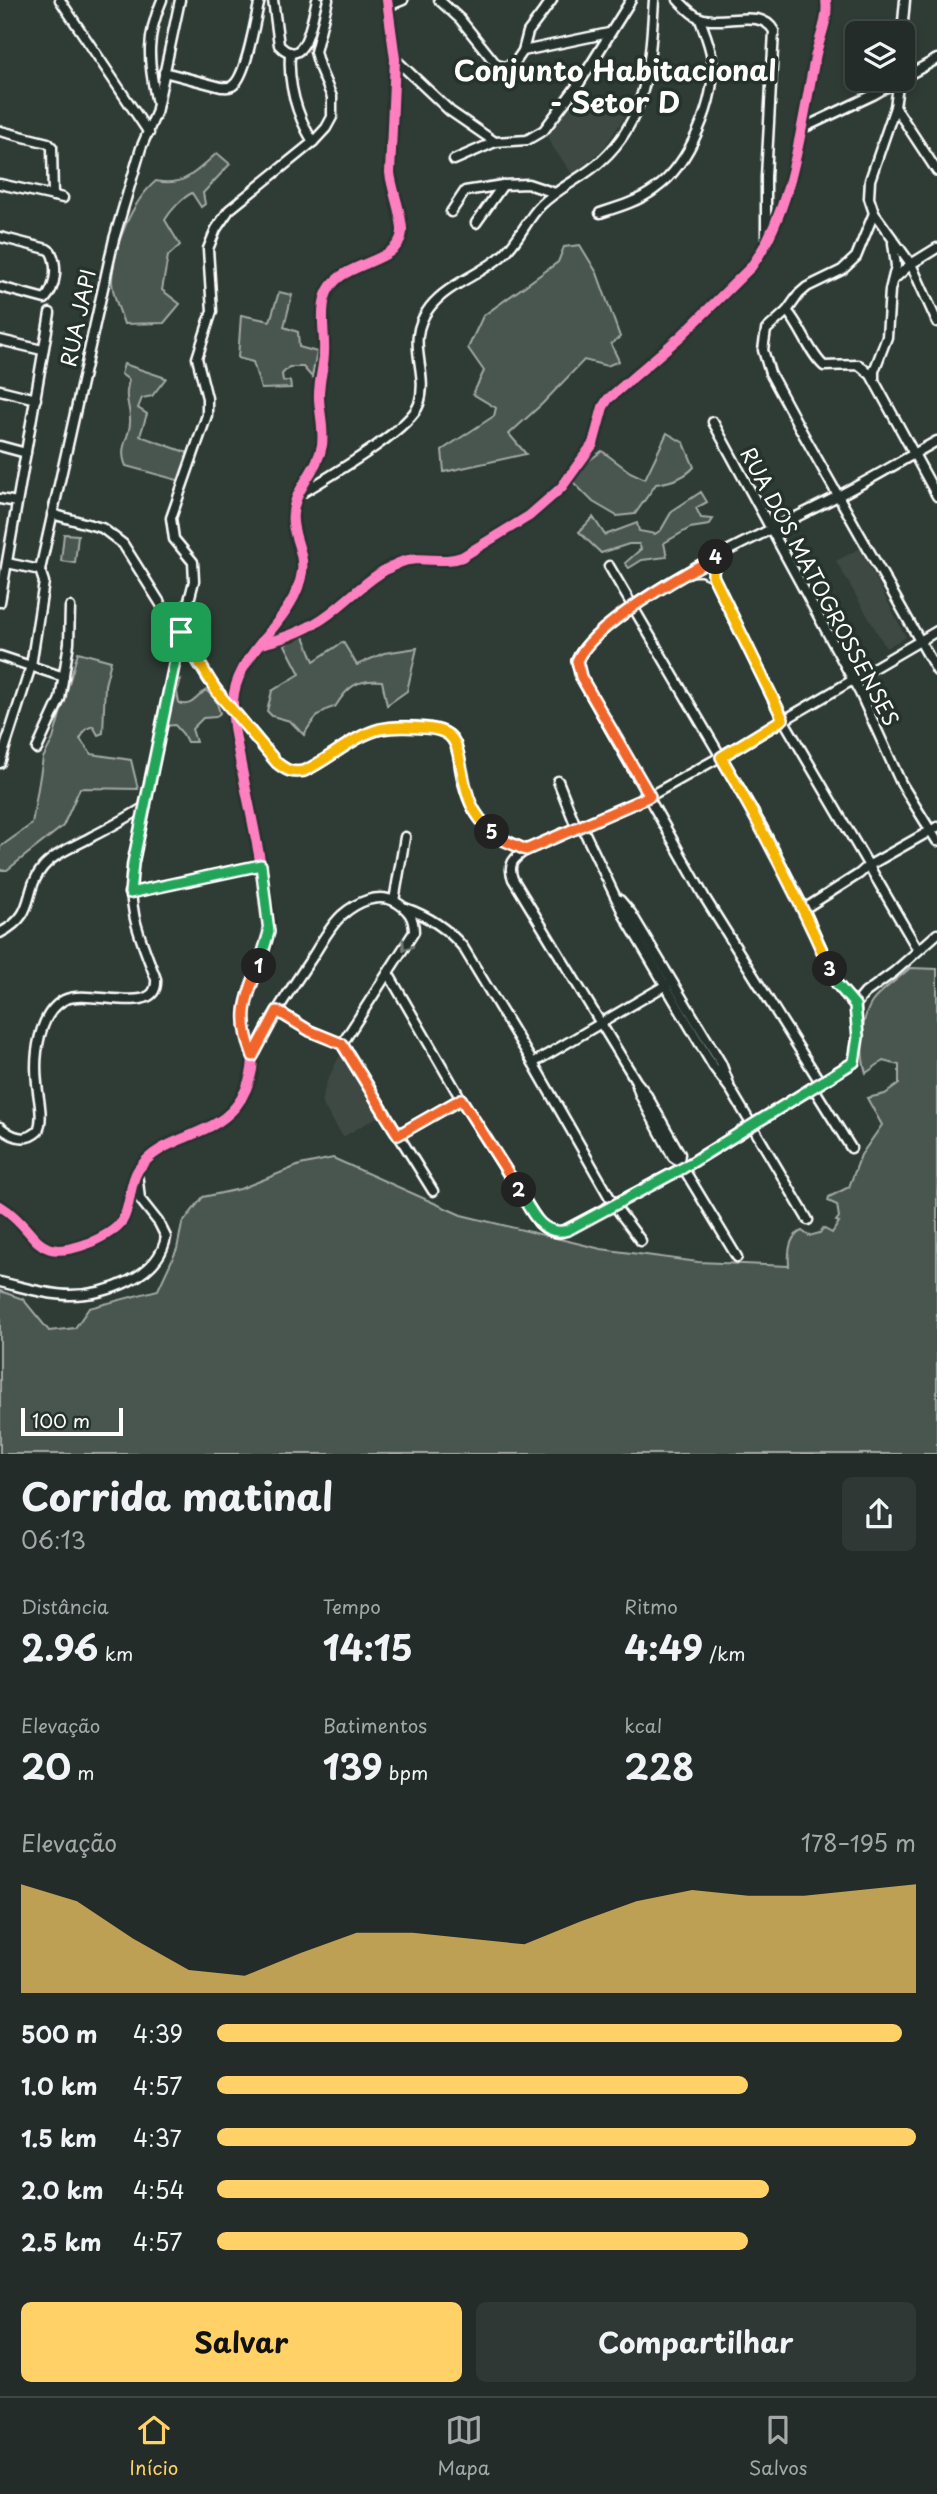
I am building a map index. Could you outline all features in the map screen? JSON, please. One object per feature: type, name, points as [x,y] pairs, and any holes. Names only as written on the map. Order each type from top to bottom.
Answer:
[{"type":"street","points":[[61,0],[149,133]]},
{"type":"street","points":[[157,102],[148,51],[153,24],[162,0]]},
{"type":"street","name":"RUA JAPI","points":[[0,763],[2,747],[31,666],[44,582],[40,570],[118,222],[156,113],[180,0]]},
{"type":"street","points":[[164,72],[230,87],[242,71],[259,0]]},
{"type":"street","points":[[273,0],[279,45],[290,52],[297,52],[305,45],[317,0]]},
{"type":"street","points":[[0,1127],[18,1138],[26,1138],[38,1131],[41,1119],[36,1060],[45,1021],[55,1006],[78,996],[133,1001],[146,999],[153,995],[156,987],[156,979],[134,918],[130,893],[133,863],[195,571],[193,562],[174,538],[171,519],[207,415],[207,398],[197,358],[212,311],[208,249],[216,229],[229,210],[313,142],[332,117],[334,107],[315,51],[328,0]]},
{"type":"street","points":[[253,1056],[244,1027],[244,1009],[269,932],[261,865],[233,710],[234,692],[249,657],[288,608],[302,572],[302,556],[292,518],[323,441],[319,398],[324,349],[323,310],[327,291],[342,273],[383,255],[393,249],[401,238],[402,225],[390,173],[396,59],[387,3],[403,0]]},
{"type":"street","points":[[439,0],[460,19],[496,64],[502,66],[513,64],[523,51],[528,32],[552,0]]},
{"type":"street","points":[[454,160],[495,142],[527,140],[544,130],[580,82],[631,0]]},
{"type":"street","points":[[300,494],[405,425],[418,406],[421,391],[416,345],[427,312],[439,297],[503,255],[524,231],[532,216],[555,193],[602,160],[632,119],[641,101],[647,78],[654,0]]},
{"type":"street","points":[[678,0],[699,17],[719,21],[764,19],[774,32],[766,177],[766,244]]},
{"type":"street","points":[[261,644],[302,631],[328,615],[372,578],[397,563],[415,558],[457,559],[506,531],[542,506],[561,488],[589,451],[608,399],[681,336],[751,267],[766,244],[785,199],[816,53],[825,24],[826,0]]},
{"type":"street","points":[[903,21],[905,0]]},
{"type":"street","points":[[600,213],[654,190],[674,171],[690,145],[709,99],[713,72],[708,40],[699,17]]},
{"type":"street","points":[[523,51],[609,33]]},
{"type":"street","points":[[290,52],[289,69],[293,95],[305,129],[313,142]]},
{"type":"street","points":[[915,70],[937,58]]},
{"type":"street","points":[[396,59],[450,111],[495,142]]},
{"type":"street","points":[[801,129],[881,91]]},
{"type":"street","points":[[898,91],[870,180],[869,198],[874,213],[911,264],[937,322]]},
{"type":"street","points":[[895,107],[937,171]]},
{"type":"street","points":[[0,131],[48,143],[54,150],[52,196]]},
{"type":"street","points":[[0,184],[64,198]]},
{"type":"street","points":[[451,212],[465,191],[503,184],[533,185],[555,193]]},
{"type":"street","points":[[476,223],[503,184]]},
{"type":"street","points":[[874,213],[862,247],[850,264],[807,287],[787,311],[771,324],[764,336],[763,350],[770,373],[937,671]]},
{"type":"street","points":[[0,237],[47,249],[54,255],[54,285],[45,299],[0,287]]},
{"type":"street","points":[[874,379],[874,371],[887,337],[890,290],[896,259],[893,239]]},
{"type":"street","points":[[893,280],[911,264],[937,248]]},
{"type":"street","points":[[787,311],[824,366],[859,365],[874,379],[937,496]]},
{"type":"street","points":[[0,602],[50,313]]},
{"type":"street","points":[[0,340],[42,350]]},
{"type":"street","points":[[0,390],[36,399]]},
{"type":"street","name":"RUA DOS MATOGROSSENSES","points":[[713,422],[852,680],[901,783],[934,829],[937,841]]},
{"type":"street","points":[[851,1149],[817,1084],[705,898],[581,677],[577,661],[587,646],[633,606],[722,554],[838,496],[937,441]]},
{"type":"street","points":[[0,446],[26,453]]},
{"type":"street","points":[[314,467],[327,477]]},
{"type":"street","points":[[0,499],[18,502]]},
{"type":"street","points":[[52,514],[102,528],[123,544],[181,632],[208,679],[286,771],[295,773],[313,767],[362,736],[380,729],[398,727],[446,732],[453,738],[457,748],[465,790],[473,808],[493,833],[526,850]]},
{"type":"street","points":[[0,550],[10,552]]},
{"type":"street","points":[[722,554],[713,570],[713,576],[783,719],[918,950]]},
{"type":"street","points":[[7,563],[40,570]]},
{"type":"street","points":[[388,973],[461,1099],[539,1223],[555,1232],[568,1230],[681,1164],[752,1127],[854,1062],[858,1037],[855,1005],[837,984],[804,909],[762,827],[609,566]]},
{"type":"street","points":[[692,571],[702,571],[713,576]]},
{"type":"street","points":[[37,750],[60,699],[70,607]]},
{"type":"street","points":[[737,1257],[681,1164],[673,1157],[640,1095],[636,1080],[513,879],[510,870],[512,862],[526,850],[650,796],[937,631]]},
{"type":"street","points":[[0,656],[64,677]]},
{"type":"street","points":[[558,781],[611,890],[713,1066],[731,1090],[808,1220]]},
{"type":"street","points":[[0,933],[20,919],[37,876],[44,866],[70,848],[145,807]]},
{"type":"street","points":[[804,909],[868,866],[934,829]]},
{"type":"street","points":[[394,901],[404,837]]},
{"type":"street","points":[[130,893],[261,865]]},
{"type":"street","points":[[611,890],[638,925],[721,1063],[731,1090]]},
{"type":"street","points":[[0,1206],[37,1242],[48,1249],[71,1250],[95,1240],[120,1224],[127,1209],[132,1180],[137,1172],[158,1150],[209,1129],[231,1112],[243,1095],[253,1056],[277,1011],[333,925],[353,907],[376,898],[394,901],[423,914],[457,941],[533,1063],[614,1205],[641,1241]]},
{"type":"street","points":[[342,1044],[414,932],[412,916],[405,908]]},
{"type":"street","points":[[855,1005],[865,993],[937,934]]},
{"type":"street","points":[[533,1063],[666,985]]},
{"type":"street","points":[[277,1011],[310,1031],[342,1044],[433,1191]]},
{"type":"street","points":[[398,1135],[461,1099]]},
{"type":"street","points":[[0,1282],[72,1295],[121,1284],[145,1271],[161,1254],[166,1237],[159,1223],[140,1199],[137,1172]]},
{"type":"shaded area","points":[[579,90],[606,102],[606,107],[626,115],[603,149],[573,175],[546,134]]},
{"type":"shaded area","points":[[217,153],[230,164],[203,193],[205,204],[201,207],[192,193],[170,212],[165,220],[180,245],[168,256],[162,290],[180,304],[164,323],[124,324],[112,281],[116,254],[131,213],[156,181],[183,180]]},
{"type":"shaded area","points":[[580,245],[597,273],[620,337],[611,344],[619,361],[607,366],[584,360],[509,434],[526,454],[444,472],[442,450],[494,416],[496,408],[473,394],[484,371],[468,348],[483,316],[558,262],[564,247]]},
{"type":"shaded area","points":[[279,292],[292,295],[284,327],[298,332],[299,347],[317,352],[312,377],[303,367],[289,367],[282,374],[283,381],[290,381],[291,388],[261,389],[253,362],[238,358],[241,315],[270,321]]},
{"type":"shaded area","points":[[124,364],[166,378],[152,396],[142,398],[138,408],[147,414],[140,436],[188,453],[181,481],[126,466],[123,452],[130,418],[127,397],[129,380],[121,374]]},
{"type":"shaded area","points":[[667,433],[684,443],[694,467],[677,479],[656,484],[635,514],[617,516],[593,502],[573,482],[587,462],[602,451],[630,472],[645,479]]},
{"type":"shaded area","points":[[701,492],[707,502],[696,508],[701,518],[713,519],[709,525],[690,528],[664,543],[667,557],[642,560],[629,568],[625,563],[641,549],[639,544],[629,544],[601,553],[579,532],[593,517],[605,535],[637,523],[639,531],[655,534],[661,530],[672,511]]},
{"type":"shaded area","points":[[64,534],[78,535],[75,563],[61,561]]},
{"type":"shaded area","points":[[860,548],[906,637],[886,648],[836,561]]},
{"type":"shaded area","points":[[303,634],[314,661],[343,642],[357,665],[384,653],[417,648],[407,691],[387,705],[382,681],[366,681],[354,685],[335,707],[325,710],[317,717],[304,735],[290,721],[272,716],[267,711],[272,691],[300,674],[285,645]]},
{"type":"shaded area","points":[[78,652],[111,661],[105,685],[103,733],[98,735],[93,726],[86,729],[80,739],[91,754],[131,760],[138,789],[80,788],[63,826],[7,870],[0,870],[0,847],[32,824],[43,758],[53,739]]},
{"type":"shaded area","points":[[181,679],[177,692],[179,703],[191,703],[206,690],[216,700],[220,713],[216,717],[203,718],[192,729],[196,742],[187,742],[175,725],[165,726],[172,682]]},
{"type":"shaded area","points":[[910,968],[937,969],[937,1454],[0,1454],[0,1291],[23,1299],[49,1331],[75,1328],[89,1308],[158,1290],[177,1249],[182,1224],[203,1197],[240,1189],[300,1165],[333,1158],[461,1215],[601,1249],[698,1262],[789,1266],[790,1246],[798,1233],[802,1231],[809,1236],[820,1233],[823,1228],[832,1233],[839,1222],[836,1221],[839,1217],[837,1205],[828,1201],[829,1197],[849,1187],[861,1155],[882,1125],[867,1098],[885,1094],[899,1084],[899,1065],[883,1061],[866,1073],[862,1037],[865,1018],[872,1002]]},
{"type":"shaded area","points":[[340,1055],[379,1116],[343,1137],[321,1102],[327,1081]]},
{"type":"cycle path","points":[[0,1206],[46,1247],[56,1250],[70,1249],[98,1239],[122,1221],[138,1170],[162,1149],[218,1122],[230,1112],[241,1099],[252,1071],[253,1059],[244,1009],[249,989],[265,952],[269,926],[259,854],[234,727],[234,693],[247,661],[290,605],[302,572],[293,513],[298,495],[316,463],[322,445],[319,393],[324,358],[325,298],[331,285],[341,276],[390,252],[398,243],[402,232],[390,173],[395,59],[387,0]]},
{"type":"cycle path","points":[[261,644],[313,625],[371,579],[399,563],[414,559],[447,560],[462,557],[529,516],[561,488],[593,444],[603,407],[608,399],[681,336],[751,267],[765,244],[777,220],[794,167],[815,58],[825,22],[826,0]]},
{"type":"district","name":"Conjunto Habitacional - Setor D","points":[[615,87]]},
{"type":"route","points":[[722,554],[713,570],[713,576],[783,719],[721,757],[762,827],[804,909],[837,984],[855,1005],[858,1037],[854,1062],[683,1168],[568,1230],[555,1232],[539,1223],[461,1099],[398,1135],[342,1044],[310,1031],[277,1011],[253,1056],[244,1027],[244,1009],[269,932],[261,865],[130,893],[133,863],[181,632],[217,692],[286,771],[295,773],[313,767],[362,736],[380,729],[398,727],[446,732],[453,738],[457,748],[465,790],[473,808],[493,833],[526,850],[650,796],[581,677],[577,661],[587,646],[633,606],[722,554]]}]
